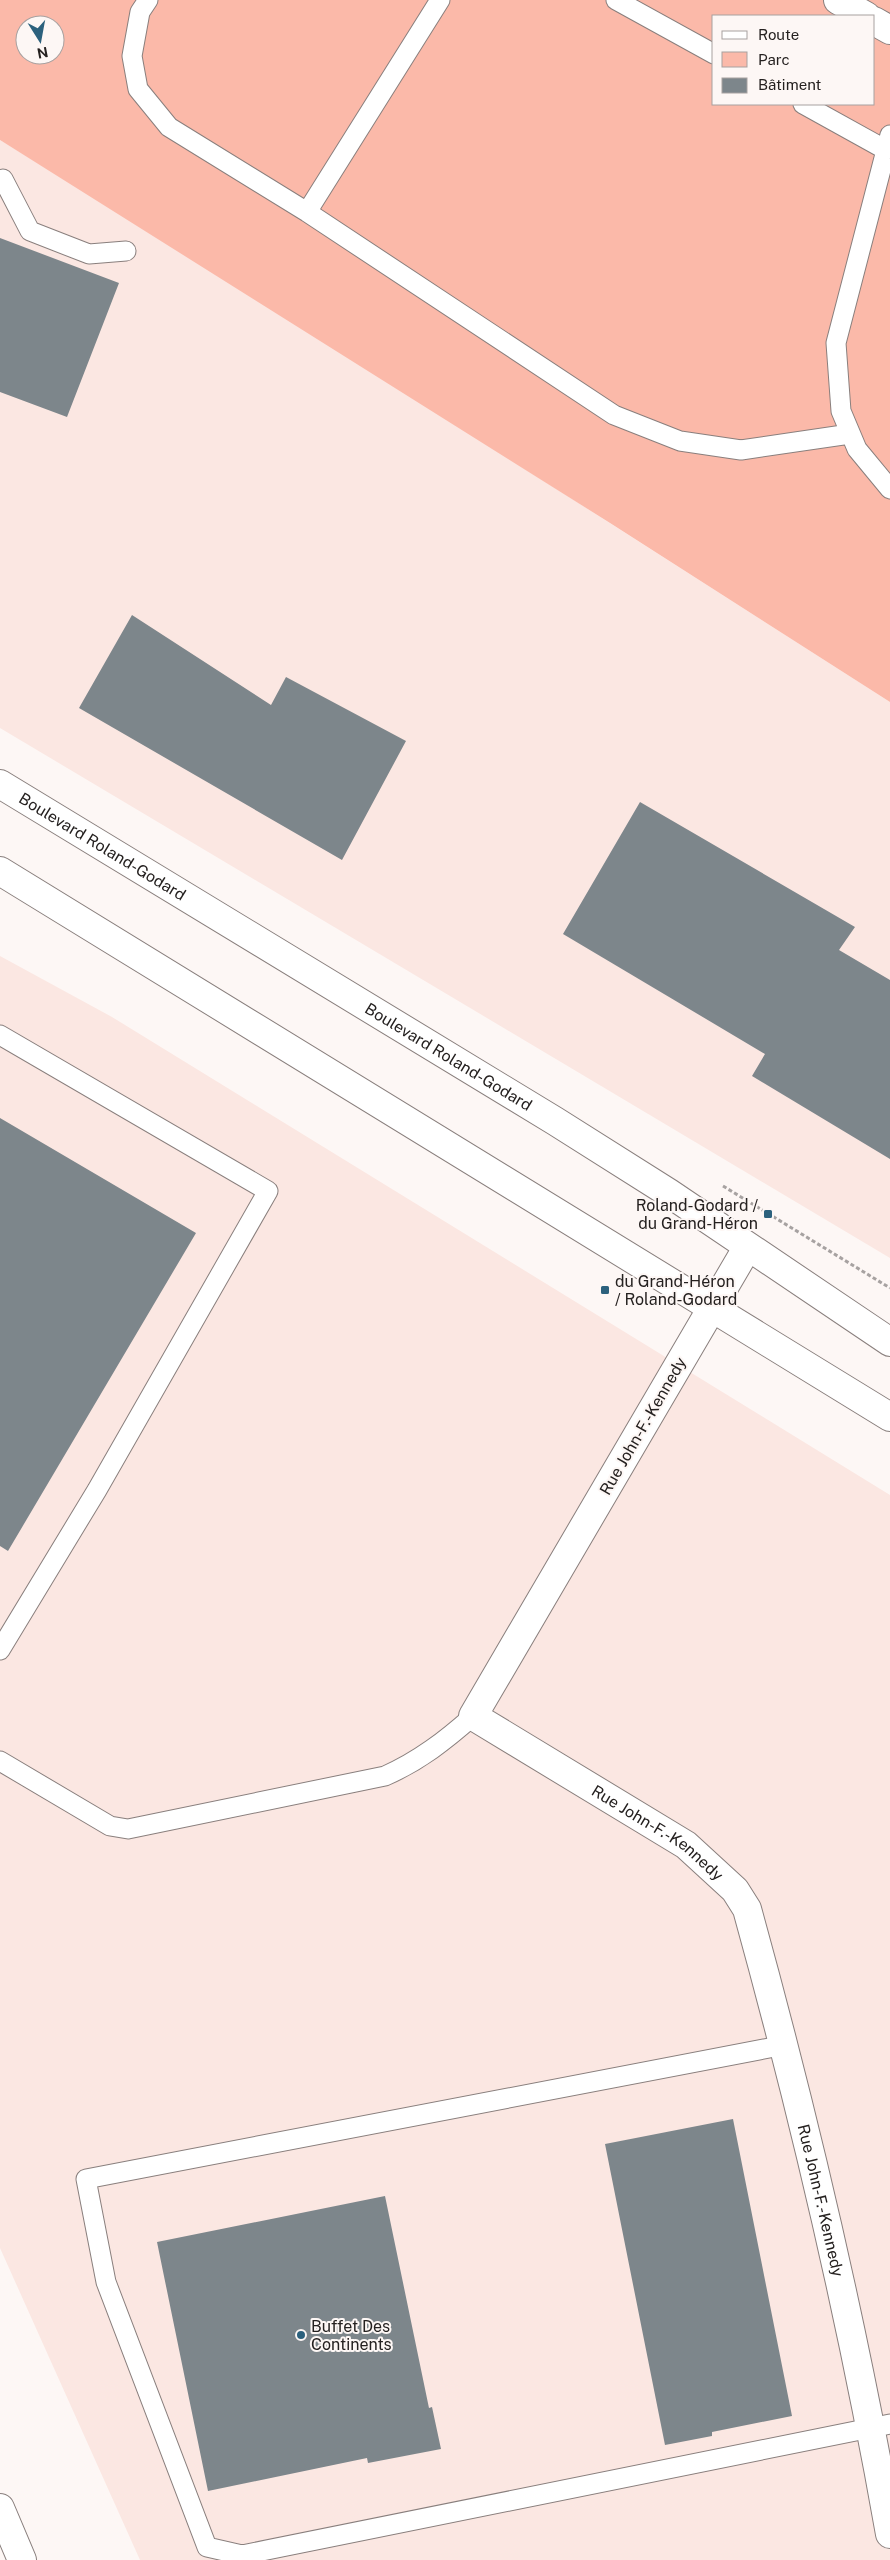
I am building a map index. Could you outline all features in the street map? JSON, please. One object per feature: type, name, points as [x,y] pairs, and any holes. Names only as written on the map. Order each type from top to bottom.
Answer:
[{"type":"main road","points":[[838,0],[864,15]]},
{"type":"main road","points":[[875,22],[890,30]]},
{"type":"main road","name":"Boulevard Roland-Godard","points":[[0,784],[556,1121],[668,1193],[747,1248],[890,1342]]},
{"type":"main road","points":[[0,871],[890,1417]]},
{"type":"main road","name":"Rue John-F.-Kennedy","points":[[747,1248],[473,1716],[686,1845],[735,1890],[747,1909],[785,2045],[881,2426],[890,2534]]},
{"type":"main road","points":[[0,2508],[22,2560]]},
{"type":"lane","points":[[148,0],[140,12],[132,56],[138,89],[169,126],[307,212],[614,415],[680,441],[741,450],[850,434]]},
{"type":"lane","points":[[307,212],[440,0]]},
{"type":"lane","points":[[616,0],[712,53]]},
{"type":"lane","points":[[805,105],[888,143],[836,343],[841,411],[857,449],[890,489]]},
{"type":"lane","points":[[3,180],[30,231],[89,254],[126,251]]},
{"type":"lane","points":[[0,1035],[268,1191],[97,1490],[0,1650]]},
{"type":"lane","points":[[0,1761],[110,1826],[128,1828],[385,1776],[405,1767],[443,1743],[473,1716]]},
{"type":"lane","points":[[785,2045],[86,2179],[106,2282],[207,2547],[242,2555],[881,2426]]},
{"type":"shaded area","points":[[0,140],[237,285],[890,702],[890,1258],[0,728]]},
{"type":"shaded area","points":[[0,956],[112,1017],[890,1495],[890,2560],[140,2560],[0,2248]]},
{"type":"green space","points":[[0,0],[890,0],[890,702],[610,523],[0,140]]},
{"type":"building","points":[[0,238],[119,283],[67,417],[0,392]]},
{"type":"building","points":[[132,615],[271,705],[286,677],[406,741],[342,860],[79,708]]},
{"type":"building","points":[[640,802],[855,927],[839,950],[890,980],[890,1159],[752,1076],[765,1054],[563,934]]},
{"type":"building","points":[[0,1118],[196,1233],[8,1551],[0,1546]]},
{"type":"building","points":[[733,2119],[792,2416],[712,2432],[712,2436],[665,2445],[605,2144]]},
{"type":"building","points":[[385,2196],[429,2408],[432,2407],[441,2449],[368,2463],[367,2458],[208,2491],[157,2242]]},
{"type":"place","name":"Roland-Godard / du Grand-Héron","points":[[768,1214]]},
{"type":"place","name":"du Grand-Héron / Roland-Godard","points":[[605,1290]]},
{"type":"place","name":"Buffet Des Continents","points":[[301,2335]]}]
